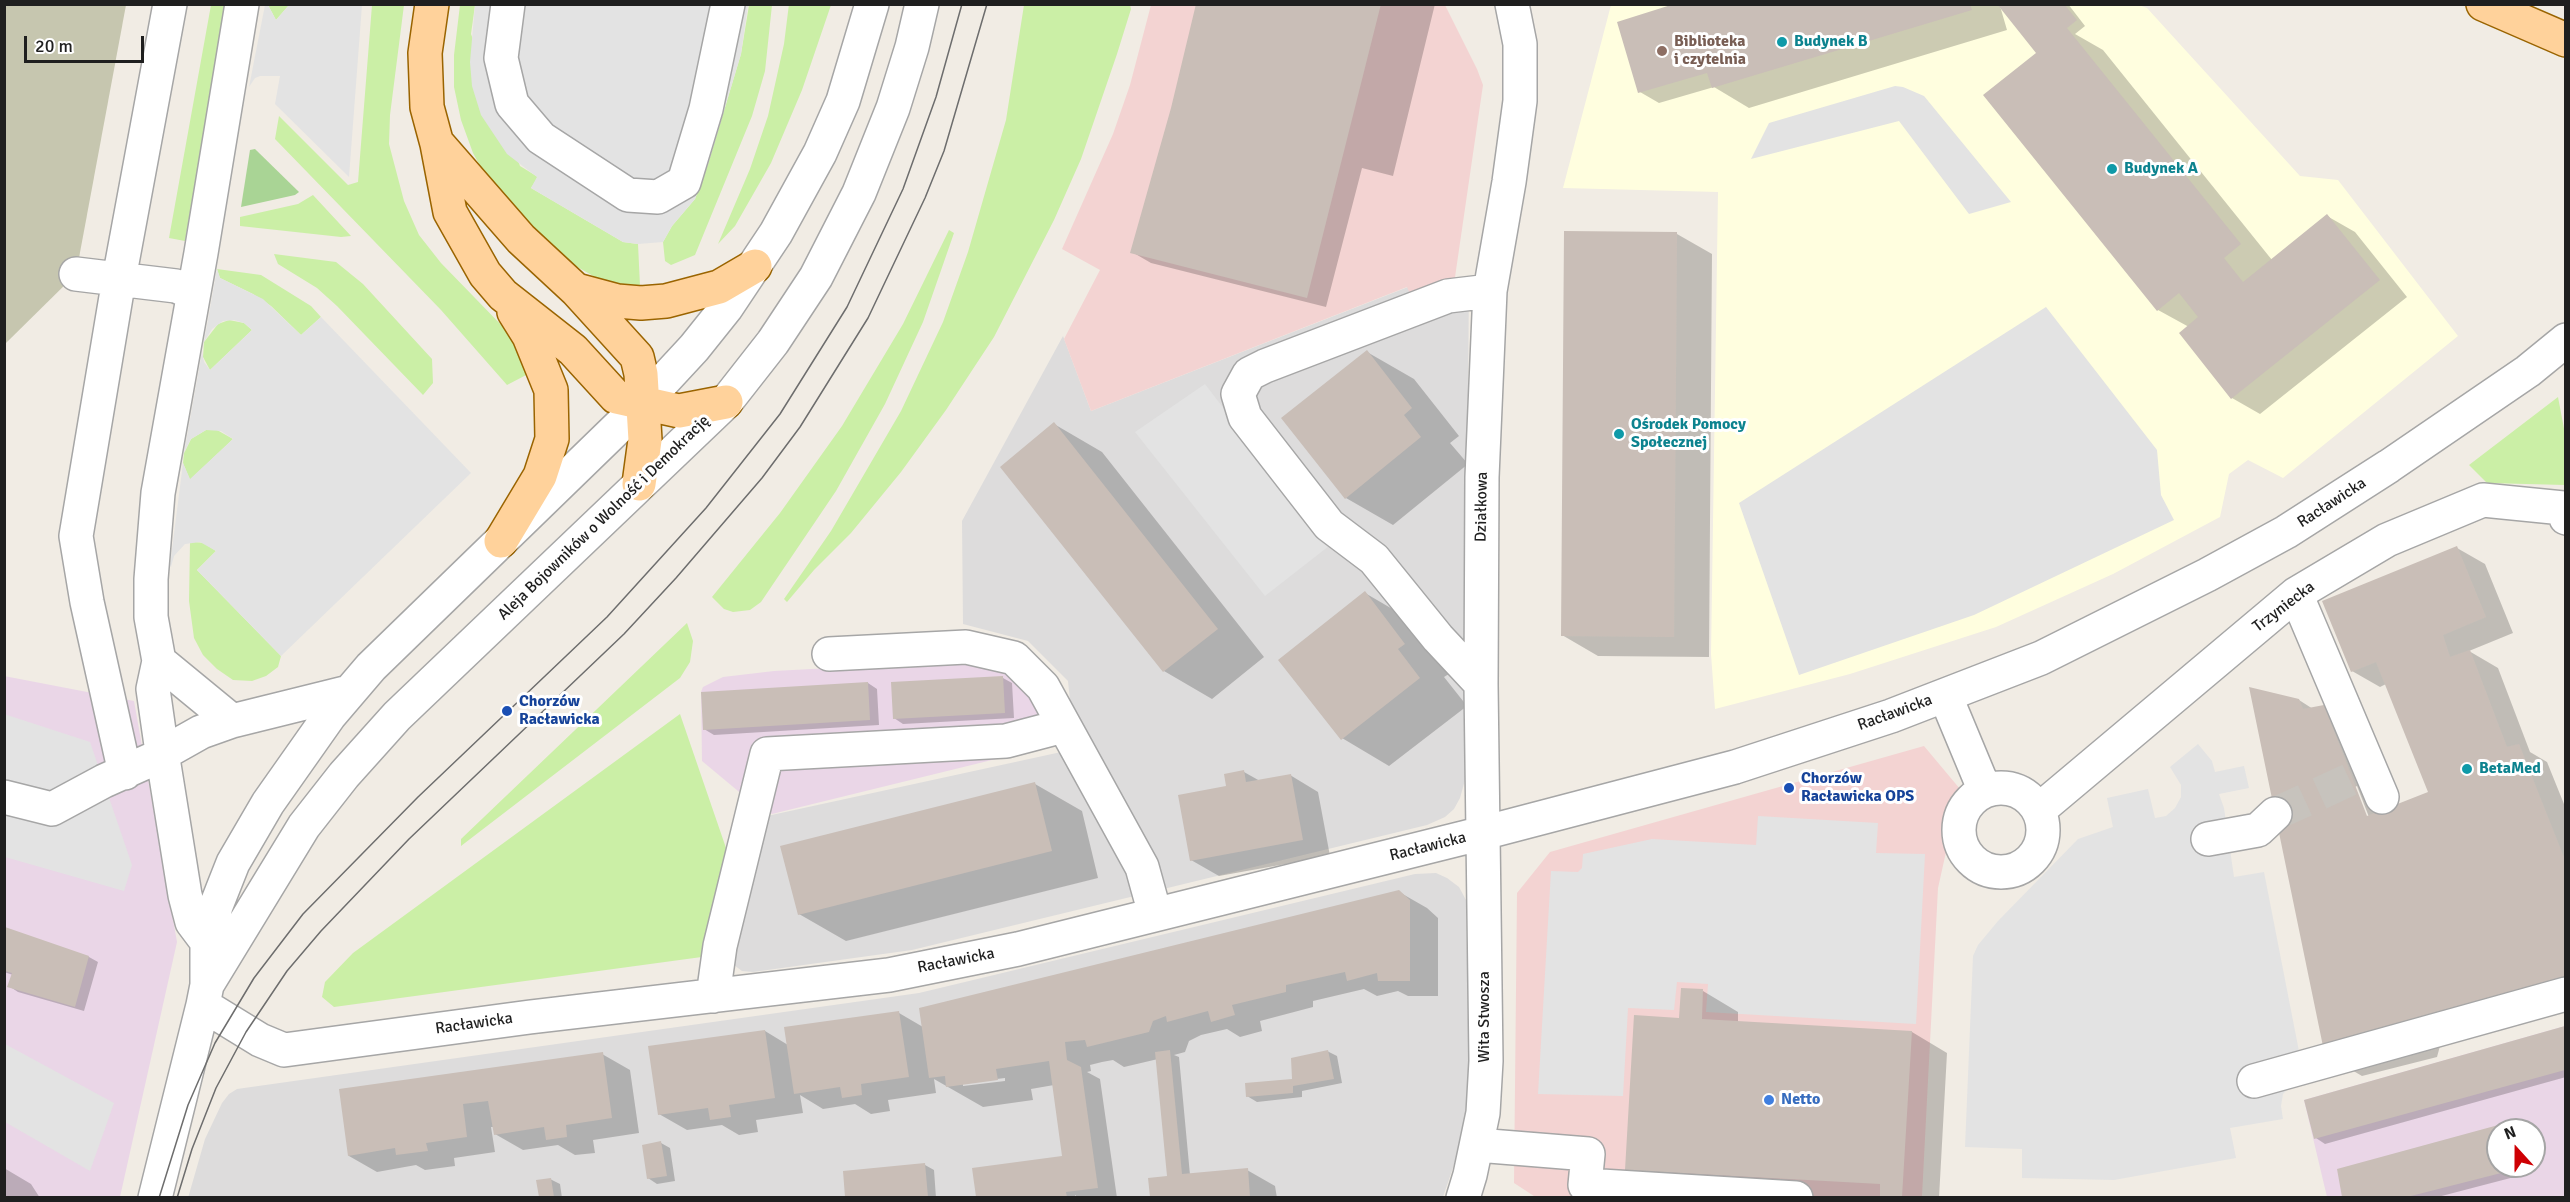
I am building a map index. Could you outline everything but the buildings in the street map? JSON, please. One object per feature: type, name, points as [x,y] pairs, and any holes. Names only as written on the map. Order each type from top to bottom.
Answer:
[{"type":"main road","points":[[432,4],[425,53],[424,81],[427,107],[437,144],[450,212],[485,274],[503,295],[529,336],[551,390],[552,439],[540,476],[501,541]]},
{"type":"main road","points":[[2483,4],[2565,40]]},
{"type":"main road","points":[[437,144],[521,239],[576,290],[637,357],[645,440],[639,484]]},
{"type":"main road","points":[[576,290],[617,301],[641,303],[666,301],[719,287],[755,266]]},
{"type":"main road","points":[[503,295],[573,350],[590,372],[616,397],[679,411],[726,402]]},
{"type":"street","points":[[125,773],[87,602],[76,536],[119,279],[170,4]]},
{"type":"street","points":[[207,942],[192,922],[185,895],[153,689],[159,661],[152,632],[150,603],[155,514],[242,4]]},
{"type":"street","points":[[508,4],[501,58],[512,104],[541,138],[628,195],[658,197],[684,182],[706,110],[728,4]]},
{"type":"street","name":"Aleja Bojowników o Wolność i Demokrację","points":[[155,1197],[205,995],[207,942],[220,895],[242,847],[289,771],[349,692],[397,641],[643,403],[705,335],[755,266],[796,200],[832,127],[854,67],[873,4]]},
{"type":"street","name":"Aleja Bojowników o Wolność i Demokrację","points":[[205,995],[304,826],[344,776],[397,716],[726,402],[773,342],[816,277],[859,193],[893,108],[912,47],[922,4]]},
{"type":"street","name":"Działkowa","points":[[1483,833],[1482,477],[1490,291],[1520,101],[1520,44],[1512,4]]},
{"type":"street","points":[[76,274],[176,286],[194,293]]},
{"type":"street","points":[[1481,684],[1438,638],[1374,559],[1329,525],[1245,417],[1238,394],[1249,374],[1265,366],[1448,296],[1490,291]]},
{"type":"street","name":"Racławicka","points":[[205,995],[260,1040],[284,1050],[530,1017],[889,975],[1018,949],[1483,833],[1735,767],[1891,716],[2040,658],[2207,575],[2286,532],[2417,447],[2528,371],[2565,340]]},
{"type":"street","name":"Trzyniecka","points":[[2039,810],[2296,594],[2387,540],[2483,500],[2563,508],[2565,518]]},
{"type":"street","points":[[2296,594],[2369,782]]},
{"type":"street","points":[[829,654],[966,647],[1014,658],[1043,687],[1142,867],[1155,914]]},
{"type":"street","points":[[159,661],[232,721]]},
{"type":"street","points":[[4,797],[52,809],[201,732],[232,721],[349,692]]},
{"type":"street","points":[[1945,695],[1985,791]]},
{"type":"street","points":[[713,996],[720,946],[767,754],[1006,741],[1063,726]]},
{"type":"street","points":[[1999,788],[2013,789],[2025,795],[2039,810],[2043,831],[2041,845],[2034,857],[2024,866],[1996,873],[1971,861],[1963,849],[1959,836],[1959,822],[1969,803],[1985,791],[1999,788]]},
{"type":"street","points":[[2208,839],[2258,830],[2275,814]]},
{"type":"street","name":"Wita Stwosza","points":[[1463,1197],[1483,1113],[1486,1061],[1483,833]]},
{"type":"street","points":[[2254,1081],[2565,994]]},
{"type":"street","points":[[1477,1145],[1588,1154],[1585,1185],[1796,1197]]},
{"type":"shaded area","points":[[5,5],[126,5],[76,274],[5,344]]},
{"type":"shaded area","points":[[265,5],[268,5],[276,20],[289,5],[362,5],[349,177],[275,104],[280,76],[260,76],[255,78],[249,87]]},
{"type":"shaded area","points":[[475,5],[748,5],[741,54],[708,164],[695,199],[672,226],[663,242],[638,244],[623,242],[531,188],[537,177],[507,154],[481,115],[472,86],[470,62]]},
{"type":"shaded area","points":[[1151,5],[1445,5],[1483,85],[1454,284],[1412,299],[1407,287],[1091,411],[1064,339],[1100,270],[1062,249],[1113,134],[1130,85]]},
{"type":"shaded area","points":[[1611,5],[2139,5],[2147,8],[2300,176],[2338,180],[2458,336],[2283,478],[2248,460],[2229,474],[2220,517],[2113,574],[1996,627],[1850,674],[1715,709],[1711,654],[1718,192],[1563,188]]},
{"type":"shaded area","points":[[1895,86],[1924,96],[2011,202],[1969,214],[1899,121],[1751,159],[1769,123]]},
{"type":"shaded area","points":[[217,269],[220,278],[263,299],[301,335],[321,317],[471,473],[281,656],[197,570],[216,551],[200,542],[185,544],[174,556],[171,567],[170,565],[183,463],[190,479],[233,439],[221,431],[206,430],[191,439],[184,453],[202,352],[204,362],[210,370],[252,330],[244,323],[234,320],[223,321],[212,329],[204,342]]},
{"type":"shaded area","points":[[1469,278],[1465,780],[1454,809],[1445,817],[1427,825],[912,950],[753,972],[742,971],[734,965],[730,956],[767,816],[1075,749],[1068,681],[1028,641],[963,624],[962,521],[1063,336],[1091,411],[1408,287],[1412,299]]},
{"type":"shaded area","points":[[2046,307],[2157,450],[2161,495],[2174,520],[1974,615],[1799,675],[1739,503]]},
{"type":"shaded area","points":[[1205,384],[1329,546],[1265,596],[1135,432]]},
{"type":"shaded area","points":[[981,660],[1015,677],[1041,716],[1049,746],[772,814],[744,796],[702,761],[701,692],[703,687],[723,677],[774,671]]},
{"type":"shaded area","points":[[4,676],[134,701],[177,942],[120,1197],[5,1197]]},
{"type":"shaded area","points":[[4,714],[90,742],[132,865],[124,891],[5,857]]},
{"type":"shaded area","points":[[2198,744],[2212,761],[2215,772],[2244,766],[2249,788],[2219,794],[2224,808],[2234,877],[2264,872],[2305,1082],[2291,1086],[2283,1094],[2281,1106],[2283,1119],[2230,1128],[2236,1158],[2114,1180],[2022,1178],[2022,1149],[1965,1147],[1973,956],[1978,945],[1998,921],[2078,839],[2113,827],[2107,798],[2148,789],[2155,818],[2166,816],[2175,808],[2181,797],[2181,785],[2170,767]]},
{"type":"shaded area","points":[[1924,746],[1960,789],[1938,888],[1922,1197],[1537,1198],[1514,1183],[1517,893],[1550,852]]},
{"type":"shaded area","points":[[1758,816],[1878,823],[1876,853],[1925,854],[1916,1024],[1706,1012],[1708,984],[1677,982],[1674,1010],[1628,1008],[1623,1096],[1538,1094],[1551,871],[1578,872],[1582,868],[1583,854],[1652,839],[1756,845]]},
{"type":"shaded area","points":[[1436,873],[1459,887],[1466,900],[1469,1083],[1461,1144],[1443,1197],[188,1198],[205,1139],[222,1103],[229,1094],[237,1089],[919,993],[1415,874]]},
{"type":"shaded area","points":[[2565,1026],[2565,1197],[2327,1197],[2304,1100]]},
{"type":"shaded area","points":[[5,1044],[114,1103],[90,1171],[5,1122]]},
{"type":"green space","points":[[789,4],[831,5],[802,90],[771,163],[735,226],[718,244],[750,169],[768,116],[784,44]]},
{"type":"green space","points":[[211,5],[226,5],[185,241],[169,238]]},
{"type":"green space","points":[[268,5],[289,5],[276,20]]},
{"type":"green space","points":[[372,5],[404,5],[390,115],[389,144],[404,201],[419,235],[441,263],[509,333],[520,351],[530,373],[507,385],[441,310],[275,139],[279,116],[348,185],[358,182]]},
{"type":"green space","points":[[460,5],[475,5],[471,34],[520,166],[538,177],[531,188],[623,242],[638,244],[640,286],[619,284],[595,277],[574,265],[551,248],[489,182],[473,153],[461,120],[454,87],[454,55]]},
{"type":"green space","points":[[749,5],[772,5],[765,71],[752,116],[695,255],[671,265],[665,261],[663,242],[672,226],[695,199],[708,164],[741,54]]},
{"type":"green space","points":[[1024,5],[1130,5],[1131,9],[1117,54],[1081,159],[1054,220],[994,337],[946,410],[901,472],[851,533],[814,570],[787,602],[784,599],[831,531],[901,411],[943,322],[968,252],[1006,120]]},
{"type":"green space","points":[[255,149],[299,192],[295,195],[241,207],[250,150]]},
{"type":"green space","points":[[313,195],[351,236],[341,237],[240,226],[240,217],[298,204]]},
{"type":"green space","points":[[949,230],[954,233],[923,322],[885,404],[836,491],[761,602],[750,610],[733,612],[724,609],[712,597],[780,513],[842,426],[903,324]]},
{"type":"green space","points":[[274,254],[336,262],[363,284],[432,359],[433,383],[423,395],[337,306],[317,288],[278,264]]},
{"type":"green space","points":[[217,269],[261,275],[311,306],[321,317],[301,335],[271,306],[253,294],[220,278]]},
{"type":"green space","points":[[229,320],[244,323],[252,330],[210,370],[203,357],[204,342],[218,324]]},
{"type":"green space","points":[[2558,397],[2565,434],[2565,485],[2487,483],[2469,465]]},
{"type":"green space","points":[[206,430],[217,430],[233,439],[190,480],[183,463],[184,453],[191,439]]},
{"type":"green space","points":[[190,543],[204,543],[216,551],[197,570],[281,656],[278,667],[266,676],[252,681],[233,680],[203,655],[194,638],[189,601]]},
{"type":"green space","points":[[687,623],[693,641],[690,662],[680,678],[461,846],[461,839]]},
{"type":"green space","points":[[680,714],[726,848],[709,956],[334,1007],[322,997],[325,982],[353,953]]},
{"type":"tunnel","points":[[2275,814],[2353,778]]},
{"type":"tram line","points":[[159,1198],[188,1105],[215,1043],[254,978],[303,914],[418,797],[607,617],[706,508],[780,414],[847,307],[903,189],[936,97],[962,4]]},
{"type":"tram line","points":[[177,1198],[192,1149],[216,1088],[246,1032],[287,971],[321,931],[409,839],[624,634],[676,578],[762,478],[800,427],[868,318],[925,198],[944,151],[987,4]]},
{"type":"place","name":"Budynek B","points":[[1782,42]]},
{"type":"place","name":"Biblioteka i czytelnia","points":[[1662,51]]},
{"type":"place","name":"Budynek A","points":[[2112,169]]},
{"type":"place","name":"Ośrodek Pomocy Społecznej","points":[[1619,434]]},
{"type":"place","name":"Chorzów Racławicka","points":[[507,711]]},
{"type":"place","name":"BetaMed","points":[[2467,769]]},
{"type":"place","name":"Chorzów Racławicka OPS","points":[[1789,788]]},
{"type":"place","name":"Netto","points":[[1769,1100]]}]
